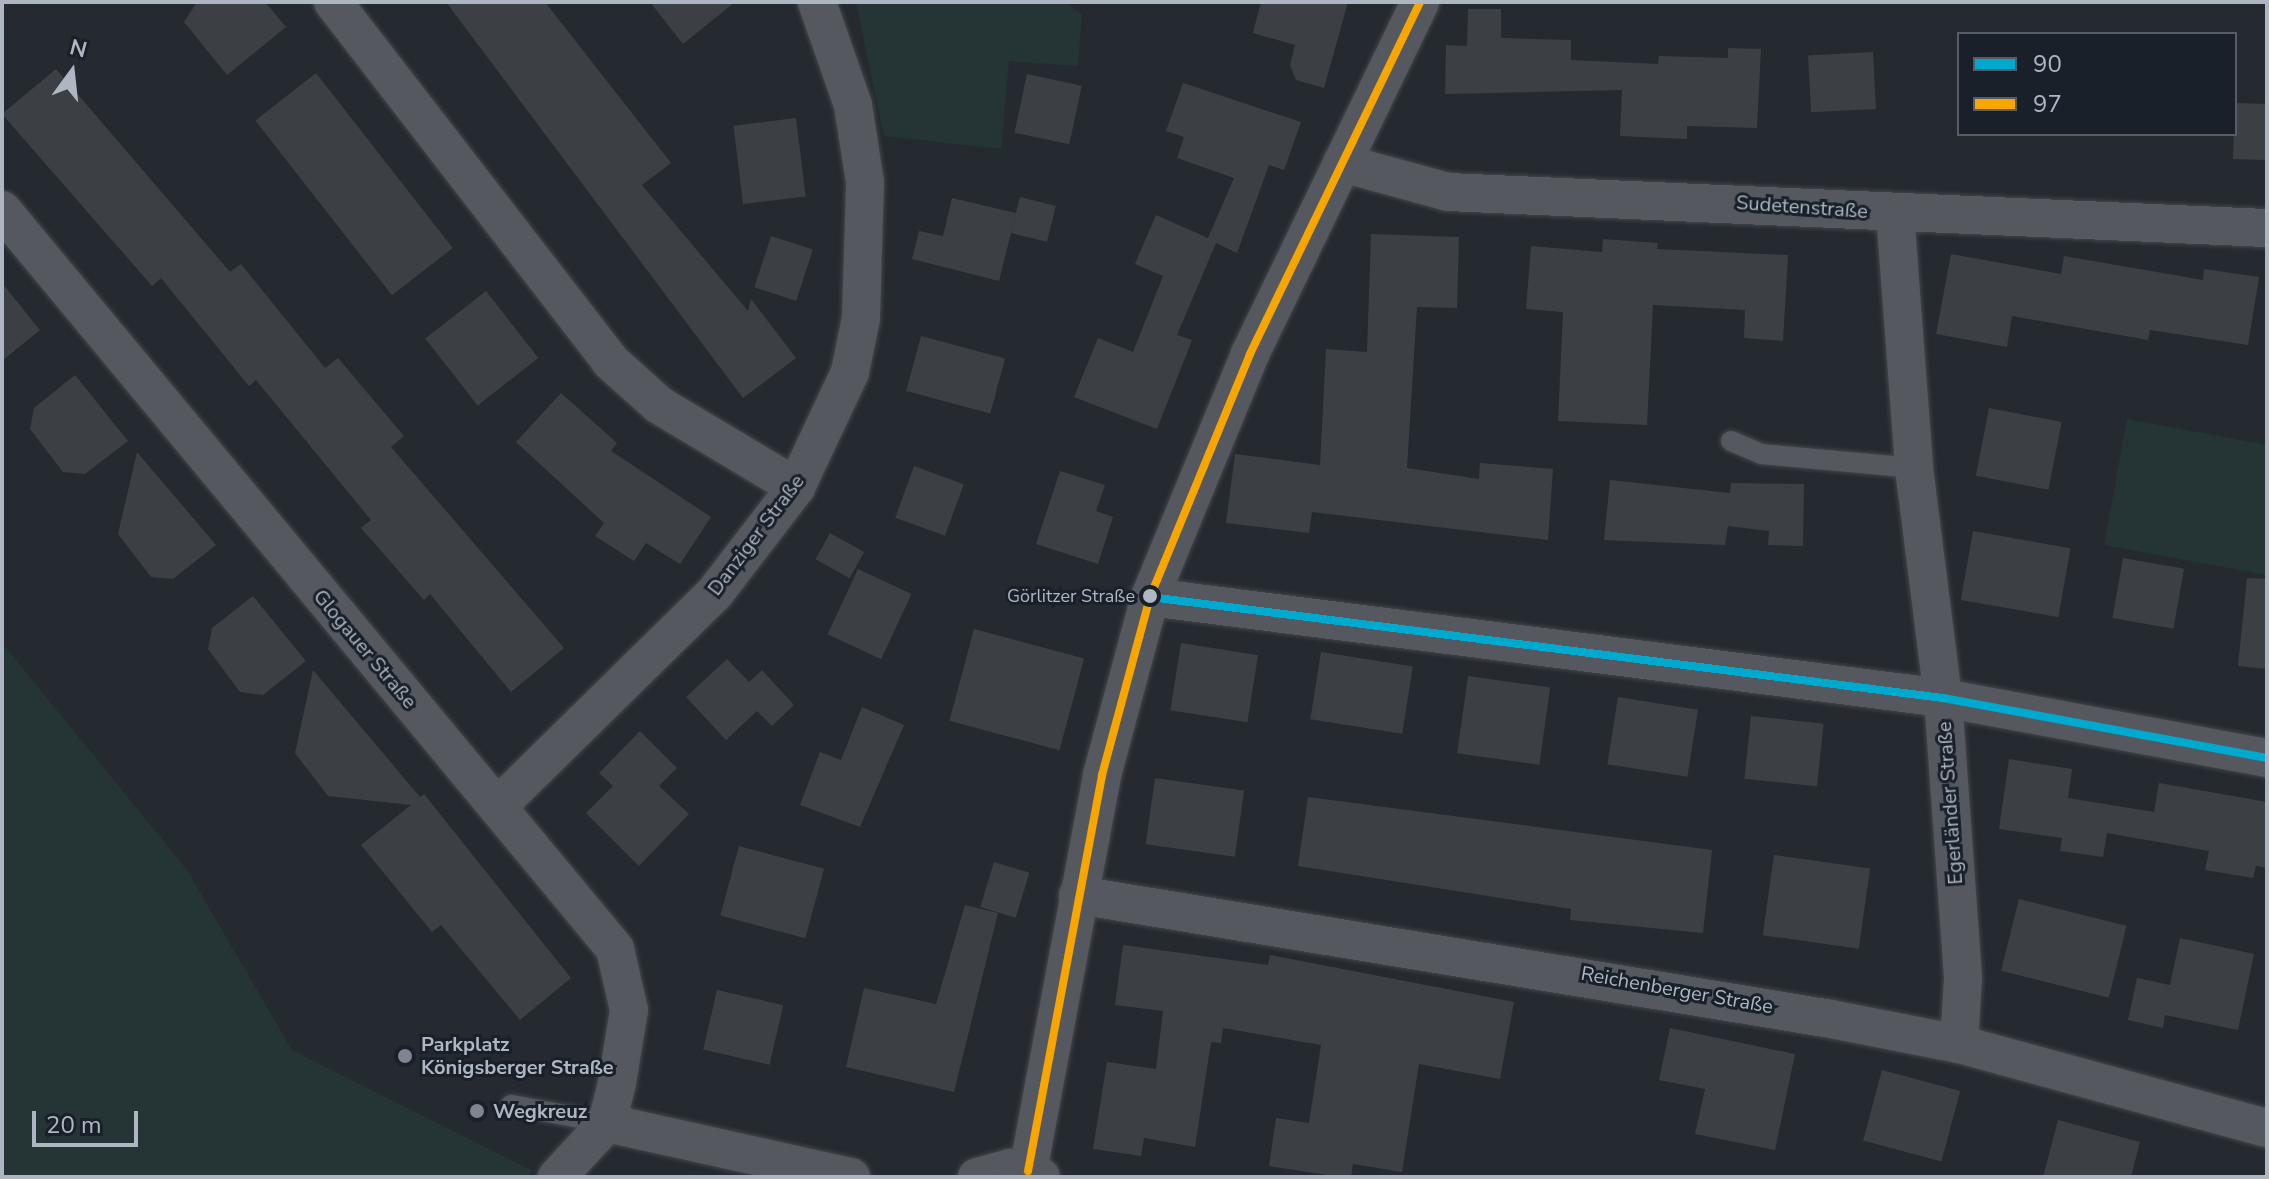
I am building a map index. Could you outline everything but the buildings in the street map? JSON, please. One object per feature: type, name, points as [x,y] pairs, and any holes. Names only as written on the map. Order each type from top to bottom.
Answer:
[{"type":"street","points":[[333,2],[610,361],[659,405],[796,487]]},
{"type":"street","points":[[977,1177],[1034,1174],[1078,895],[1150,597],[1250,354],[1420,2]]},
{"type":"street","name":"Danziger Straße","points":[[499,805],[714,594],[796,487],[850,372],[865,260],[865,182],[853,105],[819,3]]},
{"type":"street","name":"Sudetenstraße","points":[[1342,163],[1448,192],[2267,228]]},
{"type":"street","name":"Glogauer Straße","points":[[2,210],[603,930],[622,969],[629,1010],[607,1123]]},
{"type":"street","name":"Egerländer Straße","points":[[1895,213],[1914,468],[1943,698],[1963,978],[1959,1044]]},
{"type":"street","points":[[1150,597],[1943,698],[2267,758]]},
{"type":"street","name":"Reichenberger Straße","points":[[1078,895],[1607,977],[1959,1044],[2267,1128]]},
{"type":"street","points":[[557,1177],[607,1123],[851,1177]]},
{"type":"lane","points":[[1731,441],[1761,454],[1914,468]]},
{"type":"lane","points":[[511,1105],[607,1123]]},
{"type":"shaded area","points":[[856,2],[1066,2],[1082,15],[1078,66],[1009,61],[1001,149],[884,136]]},
{"type":"shaded area","points":[[2127,419],[2267,445],[2267,575],[2104,545]]},
{"type":"shaded area","points":[[2,643],[187,870],[292,1050],[533,1171],[526,1177],[2,1177]]},
{"type":"transit line","name":"97","points":[[1028,1171],[1102,775],[1150,597],[1250,354],[1420,2]]},
{"type":"transit line","name":"90","points":[[1150,597],[1943,698],[2267,758]]},
{"type":"place","name":"Görlitzer Straße","points":[[1150,596]]},
{"type":"place","name":"Parkplatz Königsberger Straße","points":[[405,1056]]},
{"type":"place","name":"Wegkreuz","points":[[477,1111]]}]
